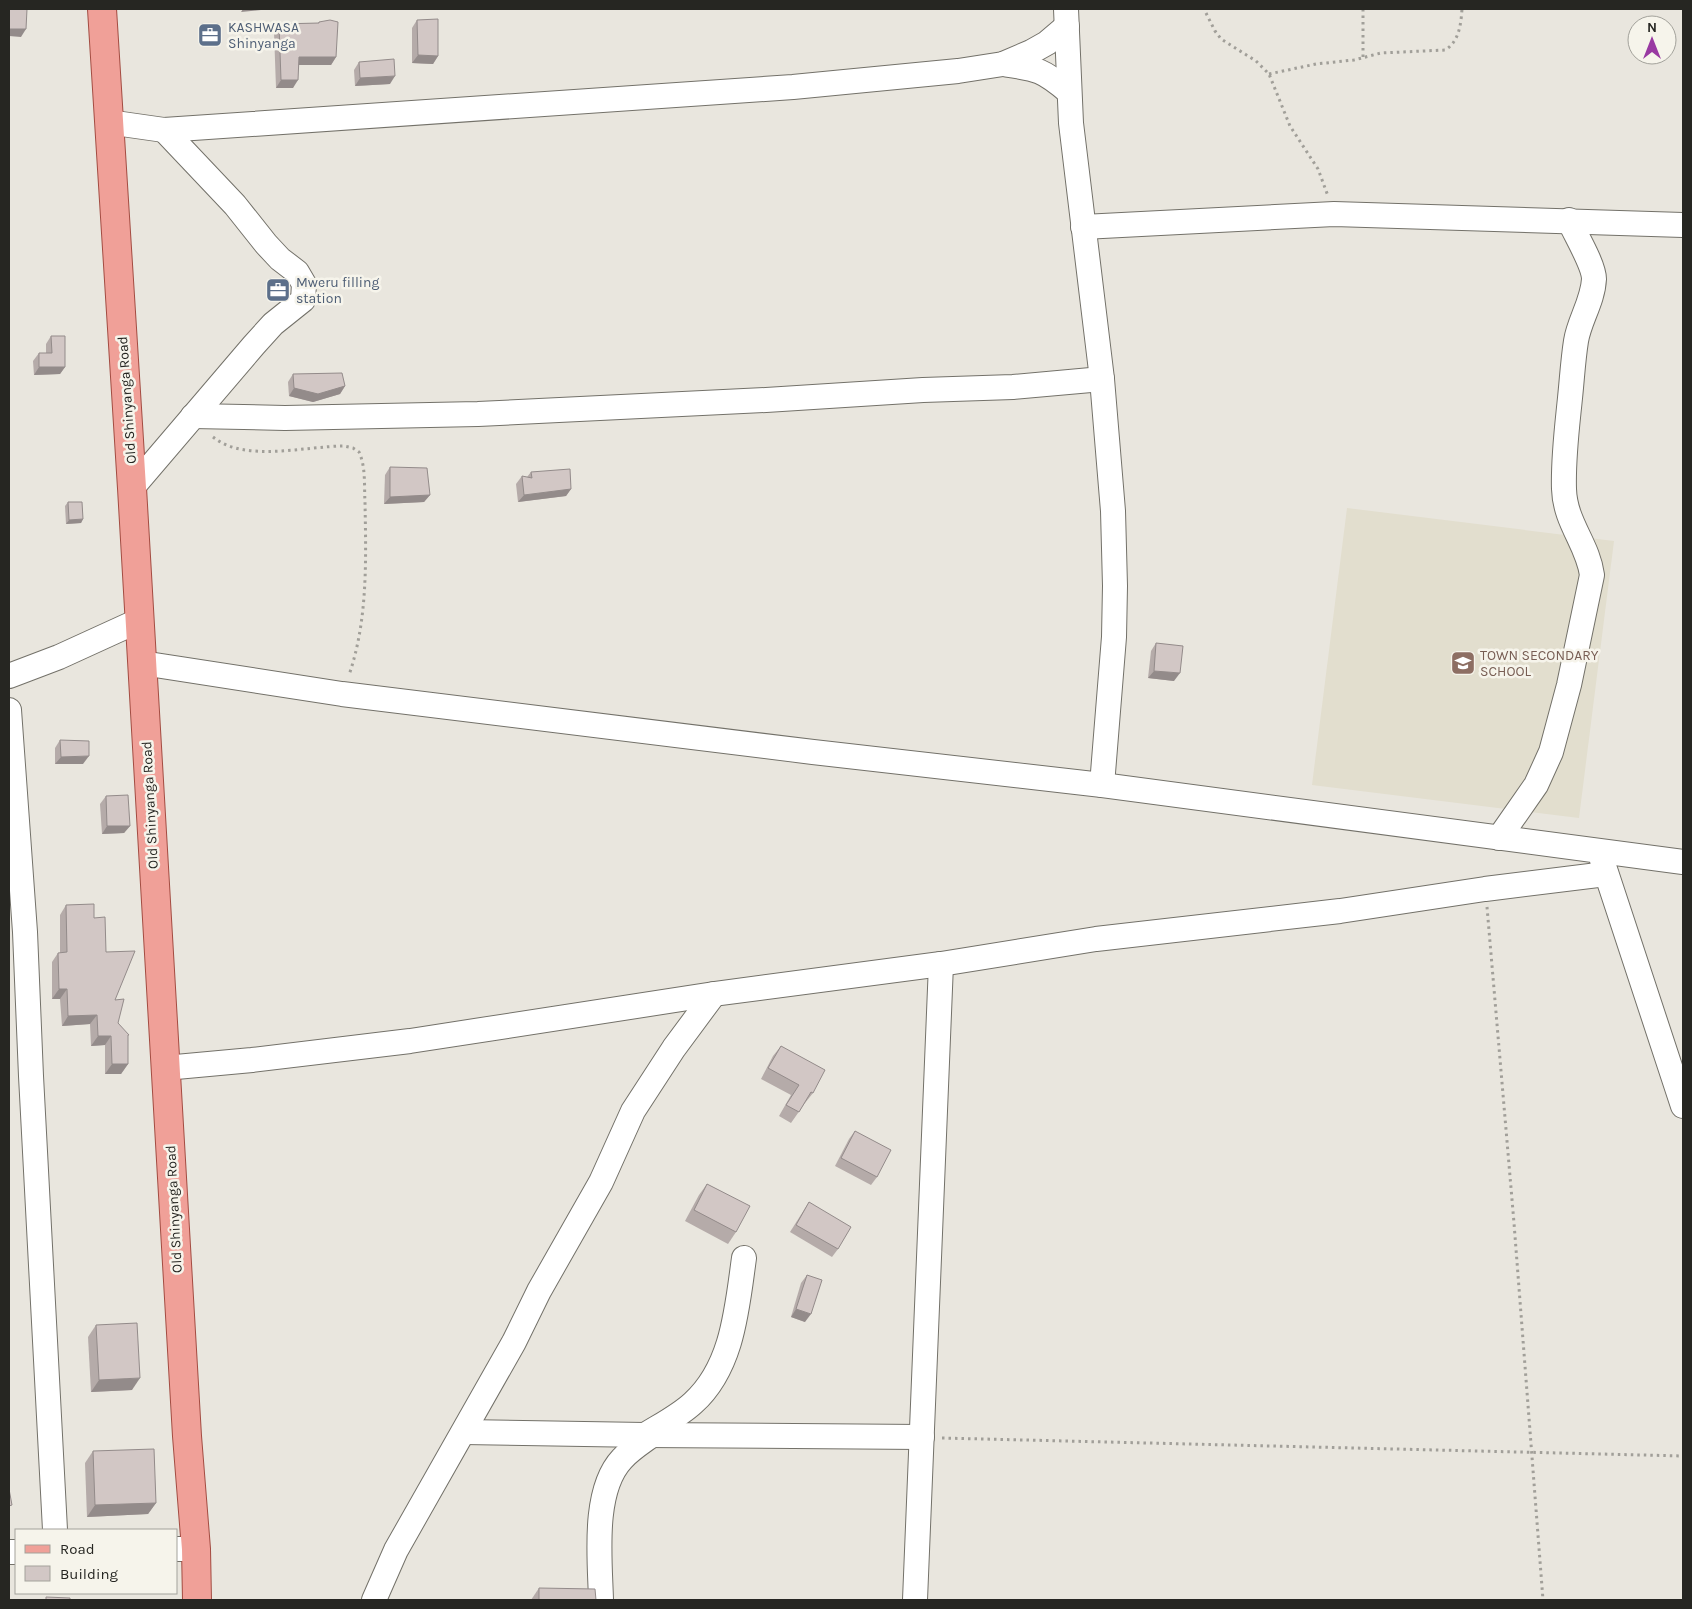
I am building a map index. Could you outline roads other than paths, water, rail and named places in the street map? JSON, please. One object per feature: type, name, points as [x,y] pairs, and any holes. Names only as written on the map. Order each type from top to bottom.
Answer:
[{"type":"main road","name":"Old Shinyanga Road","points":[[102,9],[188,1436],[186,1549],[197,1600]]},
{"type":"street","points":[[108,122],[164,130],[793,87],[958,71],[1003,64],[1031,52],[1047,43],[1066,17]]},
{"type":"street","points":[[1066,17],[1069,92],[1083,227],[1102,379],[1113,511],[1114,637],[1102,785]]},
{"type":"street","points":[[1003,64],[1041,71],[1069,92]]},
{"type":"street","points":[[132,488],[273,324],[300,304],[303,300],[305,288],[297,272],[280,259],[235,205],[164,130]]},
{"type":"street","points":[[1083,227],[1334,214],[1683,225]]},
{"type":"street","points":[[1499,838],[1536,786],[1552,752],[1569,684],[1592,575],[1588,558],[1566,507],[1564,491],[1564,452],[1576,341],[1594,279],[1592,268],[1569,220]]},
{"type":"street","points":[[193,416],[285,418],[478,414],[766,400],[923,390],[1013,387],[1102,379]]},
{"type":"street","points":[[9,676],[59,657],[140,620]]},
{"type":"street","points":[[142,663],[342,694],[813,752],[1102,785],[1683,862]]},
{"type":"street","points":[[9,710],[17,932],[31,1076],[55,1529]]},
{"type":"street","points":[[1600,851],[1606,874],[1682,1099]]},
{"type":"street","points":[[166,1068],[252,1060],[410,1041],[714,994],[941,964],[1096,939],[1340,911],[1485,889],[1606,874]]},
{"type":"street","points":[[915,1600],[941,964]]},
{"type":"street","points":[[374,1600],[396,1550],[464,1432],[514,1342],[539,1292],[601,1182],[633,1111],[674,1048],[714,994]]},
{"type":"street","points":[[601,1600],[601,1514],[614,1471],[621,1460],[648,1435],[693,1403],[712,1383],[718,1372],[730,1337],[744,1258]]},
{"type":"street","points":[[464,1432],[922,1437]]},
{"type":"place","name":"KASHWASA Shinyanga","points":[[210,35]]},
{"type":"place","name":"Mweru filling station","points":[[278,290]]},
{"type":"place","name":"TOWN SECONDARY SCHOOL","points":[[1463,663]]}]
